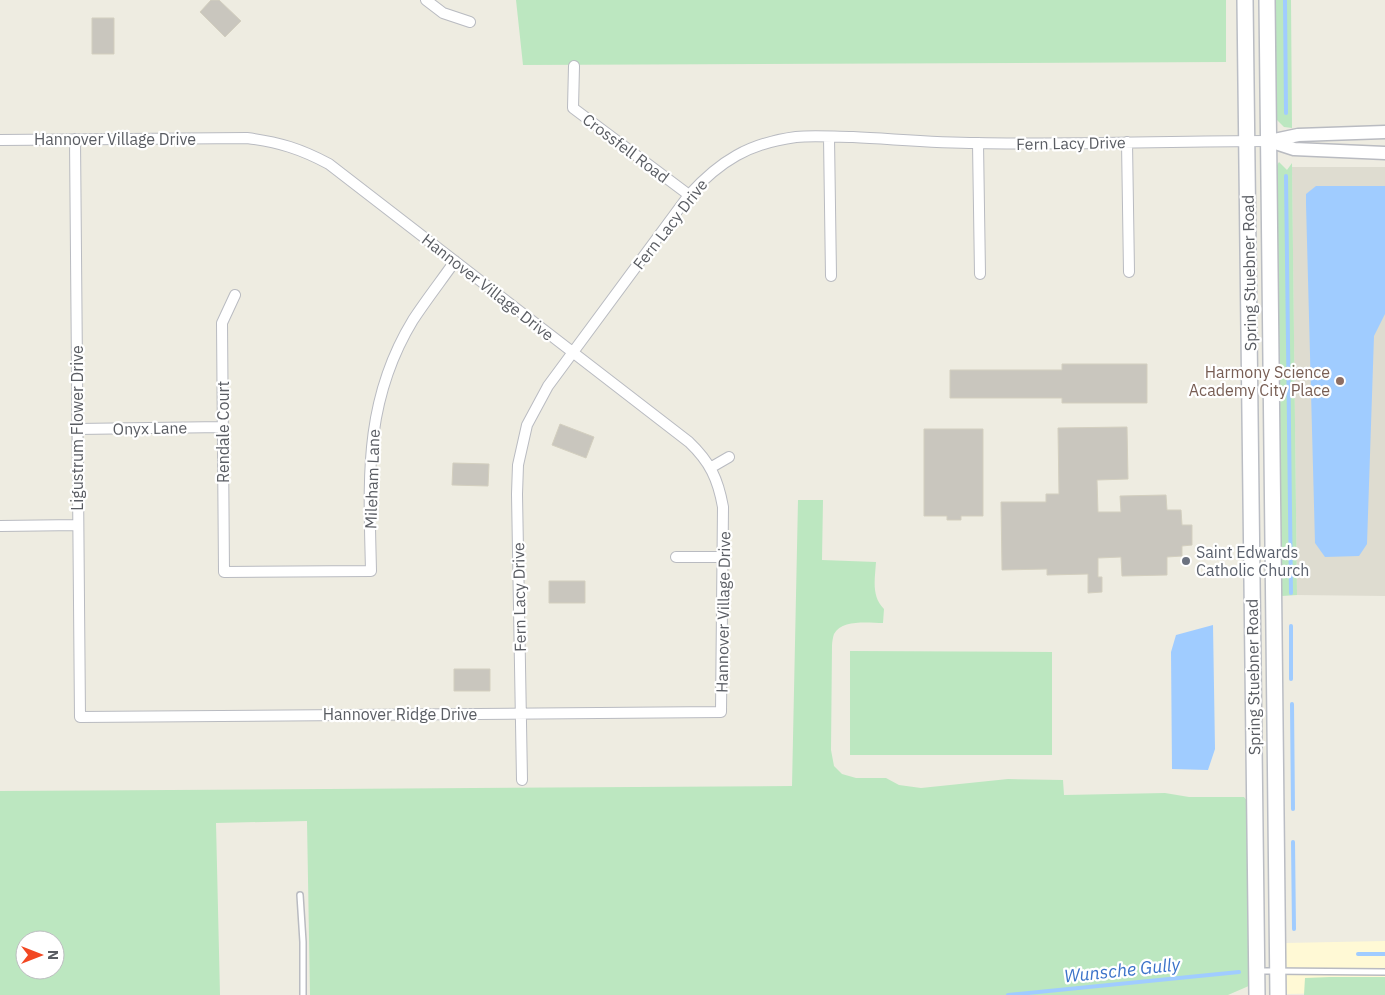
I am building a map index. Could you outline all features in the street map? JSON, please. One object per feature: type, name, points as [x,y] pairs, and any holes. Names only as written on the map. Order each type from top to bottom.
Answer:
[{"type":"main road","name":"Spring Stuebner Road","points":[[1245,0],[1257,995]]},
{"type":"main road","name":"Spring Stuebner Road","points":[[1267,0],[1278,995]]},
{"type":"main road","points":[[1250,336],[1271,336]]},
{"type":"main road","points":[[1252,604],[1273,604]]},
{"type":"main road","points":[[1254,790],[1276,790]]},
{"type":"street","points":[[426,0],[443,13],[470,22]]},
{"type":"street","name":"Crossfell Road","points":[[574,66],[573,108],[689,195]]},
{"type":"street","points":[[1269,141],[1298,135],[1385,132]]},
{"type":"street","name":"Fern Lacy Drive","points":[[522,780],[517,494],[518,465],[527,425],[548,386],[702,180],[739,153],[764,144],[797,137],[978,143],[1269,141]]},
{"type":"street","points":[[829,137],[830,276]]},
{"type":"street","name":"Hannover Village Drive","points":[[0,140],[247,138],[270,141],[295,148],[329,164],[689,442],[710,468],[719,485],[723,507],[721,712]]},
{"type":"street","name":"Ligustrum Flower Drive","points":[[75,139],[80,716]]},
{"type":"street","points":[[1269,141],[1294,149],[1385,152]]},
{"type":"street","points":[[1127,142],[1129,272]]},
{"type":"street","points":[[978,143],[980,274]]},
{"type":"street","name":"Mileham Lane","points":[[224,572],[370,571],[370,465],[378,406],[389,369],[410,327],[455,261]]},
{"type":"street","name":"Rendale Court","points":[[224,572],[222,323],[234,296]]},
{"type":"street","name":"Onyx Lane","points":[[77,429],[223,427]]},
{"type":"street","points":[[710,468],[729,457]]},
{"type":"street","points":[[0,526],[78,525]]},
{"type":"street","points":[[676,556],[722,557]]},
{"type":"street","name":"Hannover Ridge Drive","points":[[80,716],[721,712]]},
{"type":"lane","points":[[300,895],[303,942],[303,995]]},
{"type":"lane","points":[[1257,971],[1385,972]]},
{"type":"shaded area","name":"Harmony Science Academy City Place","points":[[1292,167],[1385,167],[1385,596],[1297,595]]},
{"type":"shaded area","points":[[1385,941],[1385,992],[1286,994],[1285,943]]},
{"type":"green space","points":[[516,0],[1226,0],[1226,62],[523,65]]},
{"type":"green space","points":[[1274,0],[1291,0],[1292,128],[1284,127],[1276,119]]},
{"type":"green space","points":[[1279,162],[1287,170],[1292,163],[1297,595],[1282,596],[1276,167]]},
{"type":"green space","points":[[798,500],[823,500],[822,560],[876,562],[875,593],[884,609],[883,623],[849,624],[838,629],[834,634],[832,646],[831,750],[834,766],[842,774],[856,778],[886,778],[899,785],[921,788],[1008,779],[1063,780],[1064,795],[1165,793],[1189,797],[1244,797],[1249,803],[1251,985],[1228,995],[310,995],[307,821],[216,823],[220,995],[0,995],[0,791],[792,786]]},
{"type":"green space","points":[[850,651],[1052,652],[1052,755],[850,755]]},
{"type":"green space","points":[[1385,977],[1385,995],[1304,995],[1305,978]]},
{"type":"water","name":"Harmony Science Academy City Place","points":[[1316,186],[1385,186],[1385,314],[1374,336],[1367,544],[1359,556],[1325,557],[1315,543],[1306,194]]},
{"type":"water","points":[[1213,625],[1215,749],[1208,770],[1172,769],[1171,652],[1176,635]]},
{"type":"building","points":[[211,0],[219,0],[241,21],[225,37],[200,12]]},
{"type":"building","points":[[92,18],[114,18],[114,54],[92,54]]},
{"type":"building","points":[[1062,364],[1147,364],[1147,403],[1062,403],[1062,398],[950,398],[950,370],[1062,370]]},
{"type":"building","points":[[560,424],[594,437],[586,458],[552,445]]},
{"type":"building","points":[[1127,427],[1128,479],[1097,480],[1098,512],[1121,512],[1120,496],[1166,495],[1167,510],[1181,510],[1182,525],[1192,525],[1192,545],[1182,546],[1182,556],[1167,557],[1167,575],[1122,576],[1121,557],[1098,558],[1098,577],[1102,577],[1102,592],[1088,593],[1088,574],[1047,575],[1047,569],[1002,570],[1001,502],[1046,502],[1046,494],[1059,494],[1058,428]]},
{"type":"building","points":[[924,429],[983,429],[983,516],[961,516],[961,520],[947,520],[947,516],[924,516]]},
{"type":"building","points":[[453,463],[489,464],[488,486],[452,485]]},
{"type":"building","points":[[549,581],[585,581],[585,603],[549,603]]},
{"type":"building","points":[[454,669],[490,669],[490,691],[454,691]]},
{"type":"waterway","points":[[1285,0],[1286,113]]},
{"type":"waterway","points":[[1286,176],[1291,593]]},
{"type":"waterway","points":[[1291,626],[1291,679]]},
{"type":"waterway","points":[[1292,704],[1293,809]]},
{"type":"waterway","points":[[1293,842],[1294,929]]},
{"type":"waterway","name":"Wunsche Gully","points":[[1358,954],[1385,954]]},
{"type":"waterway","name":"Wunsche Gully","points":[[1008,995],[1239,972]]},
{"type":"place","name":"Harmony Science Academy City Place","points":[[1340,381]]},
{"type":"place","name":"Saint Edwards Catholic Church","points":[[1186,561]]}]
